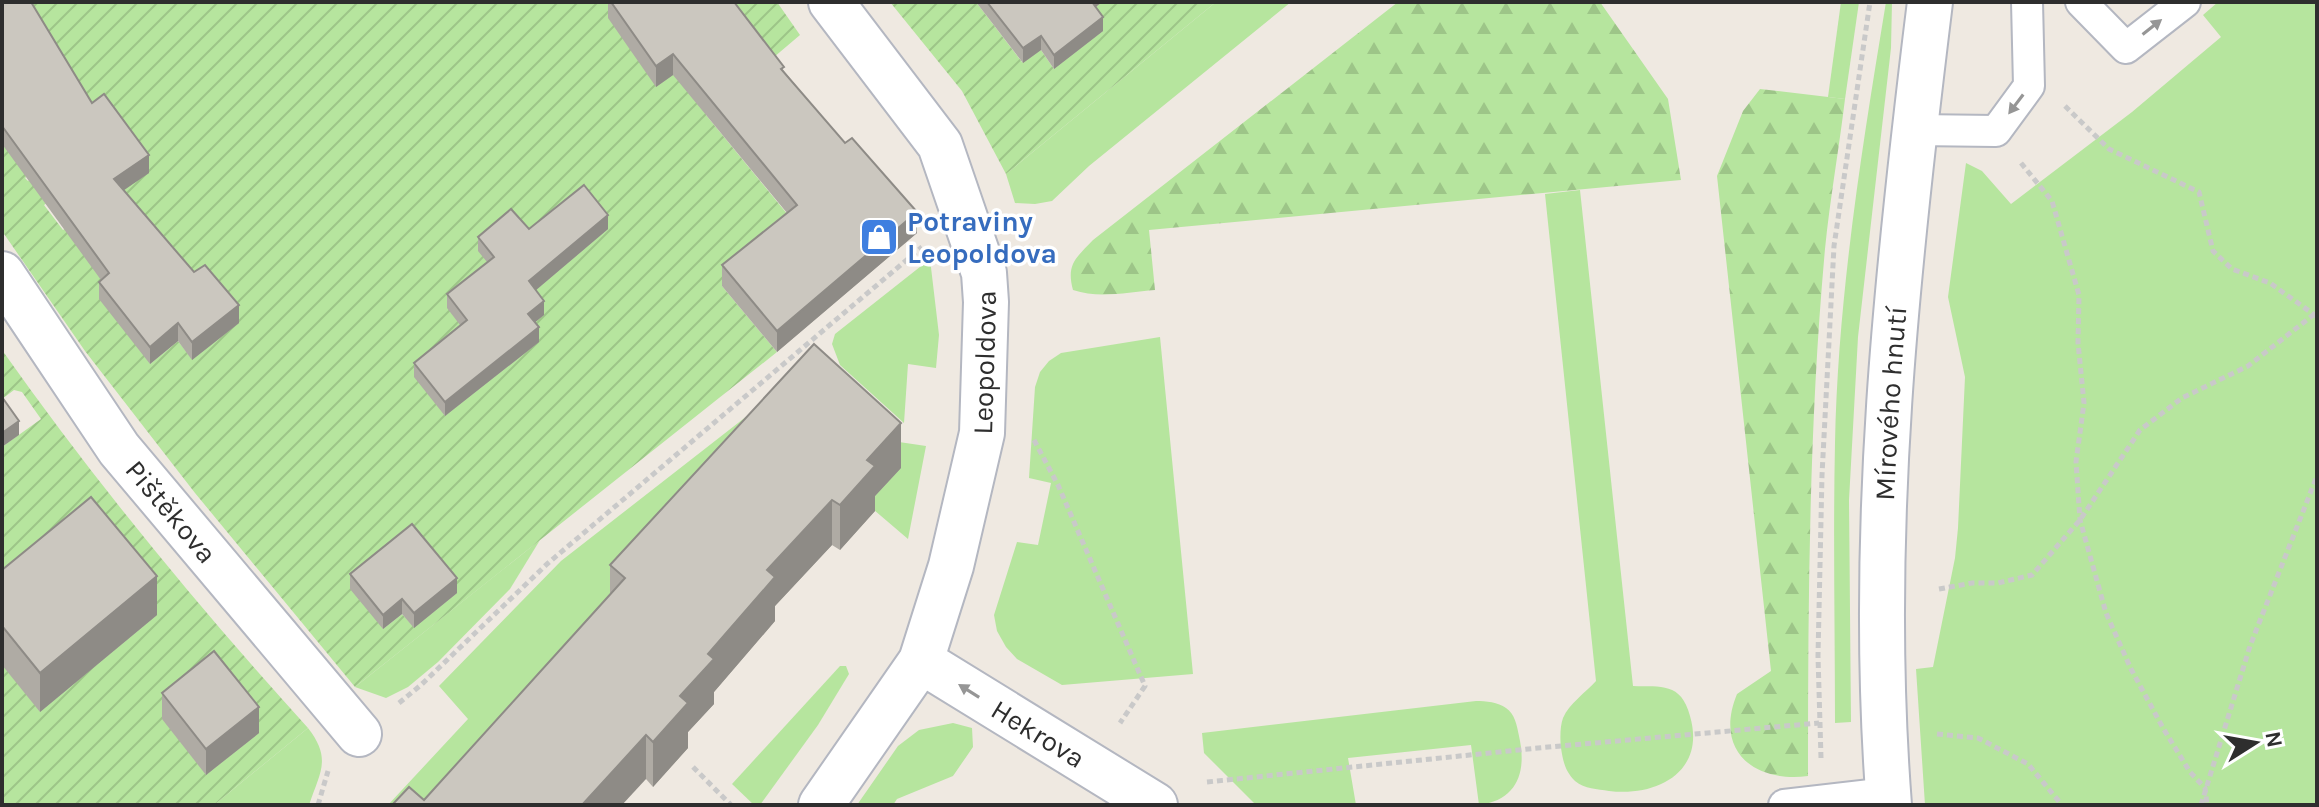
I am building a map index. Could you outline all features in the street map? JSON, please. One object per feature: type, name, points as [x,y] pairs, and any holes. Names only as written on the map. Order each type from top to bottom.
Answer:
[{"type":"street","name":"Leopoldova","points":[[821,805],[921,661],[951,566],[982,433],[986,302],[984,273],[940,145],[831,2]]},
{"type":"street","name":"Mírového hnutí","points":[[1888,799],[1882,660],[1882,502],[1893,340],[1930,2]]},
{"type":"street","name":"Pištěkova","points":[[2,274],[119,449],[359,734]]},
{"type":"street","name":"Hekrova","points":[[921,661],[1155,805]]},
{"type":"lane","points":[[1915,130],[1996,131],[2029,86],[2027,2]]},
{"type":"lane","points":[[2081,2],[2126,48],[2185,2]]},
{"type":"lane","points":[[1784,805],[1888,799]]},
{"type":"path","points":[[1822,772],[1819,723],[1822,475],[1834,246],[1870,2]]},
{"type":"path","points":[[1939,589],[1972,583],[1998,583],[2032,575],[2080,520],[2140,430],[2182,398],[2248,366],[2316,315],[2270,283],[2232,269],[2213,251],[2199,192],[2109,149],[2071,109],[2029,86]]},
{"type":"path","points":[[1996,131],[2052,201],[2079,295],[2078,343],[2084,403],[2076,462],[2080,520],[2106,613],[2131,669],[2163,728],[2190,772],[2205,788],[2207,805]]},
{"type":"path","points":[[359,734],[421,685],[547,564],[927,244]]},
{"type":"path","points":[[1027,431],[1042,452],[1058,485],[1145,686]]},
{"type":"path","points":[[2201,805],[2250,646],[2317,476]]},
{"type":"path","points":[[1207,782],[1819,723]]},
{"type":"path","points":[[1928,735],[1978,738],[2028,764],[2062,805]]},
{"type":"path","points":[[693,767],[731,805]]},
{"type":"green space","points":[[21,2],[777,2],[800,35],[706,115],[797,226],[722,286],[777,352],[355,687],[195,493],[85,351],[2,231],[2,104]],"holes":[[[42,165],[98,205],[63,230],[44,205],[51,200],[34,177],[28,181],[25,178]],[[205,282],[192,359],[178,341],[150,364]],[[412,538],[414,627],[402,614],[383,629]]]},
{"type":"green space","points":[[890,2],[976,2],[1022,62],[1041,50],[1054,69],[1089,12],[1102,2],[1216,2],[1006,174],[962,91]]},
{"type":"green space","points":[[1216,2],[1291,2],[1089,166],[1052,201],[1015,203],[1006,174]]},
{"type":"green space","points":[[1398,2],[1600,2],[1668,99],[1681,180],[1149,230],[1155,290],[1103,294],[1073,290],[1072,268],[1077,257],[1093,240]]},
{"type":"green space","points":[[1841,2],[1859,2],[1845,99],[1828,97]]},
{"type":"green space","points":[[1886,2],[1892,2],[1891,48],[1858,337],[1849,500],[1851,722],[1835,723],[1834,478],[1837,388],[1846,277]]},
{"type":"green space","points":[[2218,2],[2317,2],[2317,805],[1925,805],[1916,669],[1933,667],[1958,528],[1965,377],[1948,297],[1966,163],[1982,171],[2011,204],[2132,112],[2221,37],[2203,15]]},
{"type":"green space","points":[[1760,89],[1845,99],[1825,249],[1816,381],[1809,578],[1808,776],[1788,777],[1755,768],[1743,759],[1731,731],[1731,714],[1737,694],[1771,671],[1717,176],[1743,111]]},
{"type":"green space","points":[[1580,190],[1633,686],[1661,687],[1675,692],[1686,705],[1693,735],[1691,752],[1674,776],[1645,790],[1627,792],[1591,788],[1575,781],[1565,766],[1561,744],[1563,718],[1573,703],[1596,681],[1545,194]]},
{"type":"green space","points":[[930,259],[939,335],[936,368],[908,364],[904,423],[840,365],[832,344],[835,334]]},
{"type":"green space","points":[[1160,337],[1193,674],[1062,685],[1017,659],[997,631],[994,615],[1017,542],[1038,545],[1051,483],[1029,478],[1035,387],[1040,372],[1061,353]]},
{"type":"green space","points":[[2,350],[149,544],[308,728],[214,805],[2,805],[2,447],[41,419],[22,392],[14,390],[2,399]]},
{"type":"green space","points":[[797,377],[899,442],[926,446],[908,539],[867,504],[460,805],[388,805],[468,719],[439,686],[561,561]]},
{"type":"green space","points":[[540,540],[510,589],[438,662],[408,687],[386,698],[355,687]]},
{"type":"green space","points":[[840,666],[846,666],[849,674],[818,725],[760,805],[754,805],[732,784]]},
{"type":"green space","points":[[1476,701],[1499,704],[1512,714],[1522,761],[1517,782],[1511,790],[1503,797],[1479,805],[1471,745],[1348,758],[1356,805],[1256,805],[1204,753],[1202,733]]},
{"type":"green space","points":[[953,723],[972,728],[973,747],[953,776],[897,799],[893,805],[857,805],[898,746],[919,730]]},
{"type":"green space","points":[[308,728],[322,757],[320,774],[309,805],[214,805]]},
{"type":"building","points":[[2,2],[31,2],[92,103],[104,94],[149,155],[114,179],[194,272],[205,265],[239,305],[192,342],[178,323],[150,347],[99,282],[109,273],[2,126]]},
{"type":"building","points":[[611,2],[734,2],[784,67],[781,69],[845,143],[852,138],[917,212],[777,331],[722,265],[797,205],[673,54],[656,66]]},
{"type":"building","points":[[987,2],[1092,2],[1103,17],[1054,55],[1041,36],[1023,48]]},
{"type":"building","points":[[584,185],[608,215],[529,281],[544,301],[528,314],[539,327],[445,402],[414,363],[467,320],[447,294],[494,257],[478,237],[511,209],[529,229]]},
{"type":"building","points":[[814,344],[901,423],[867,460],[875,466],[840,505],[832,500],[767,570],[775,577],[708,654],[714,659],[680,696],[688,703],[653,742],[646,735],[582,805],[392,805],[409,787],[424,800],[625,578],[610,565]]},
{"type":"building","points":[[2,397],[19,421],[2,433]]},
{"type":"building","points":[[91,497],[157,576],[40,673],[2,626],[2,570]]},
{"type":"building","points":[[412,524],[457,578],[414,613],[402,599],[383,615],[350,574]]},
{"type":"building","points":[[214,651],[259,707],[206,749],[162,693]]},
{"type":"place","name":"Potraviny Leopoldova","points":[[879,237]]}]
